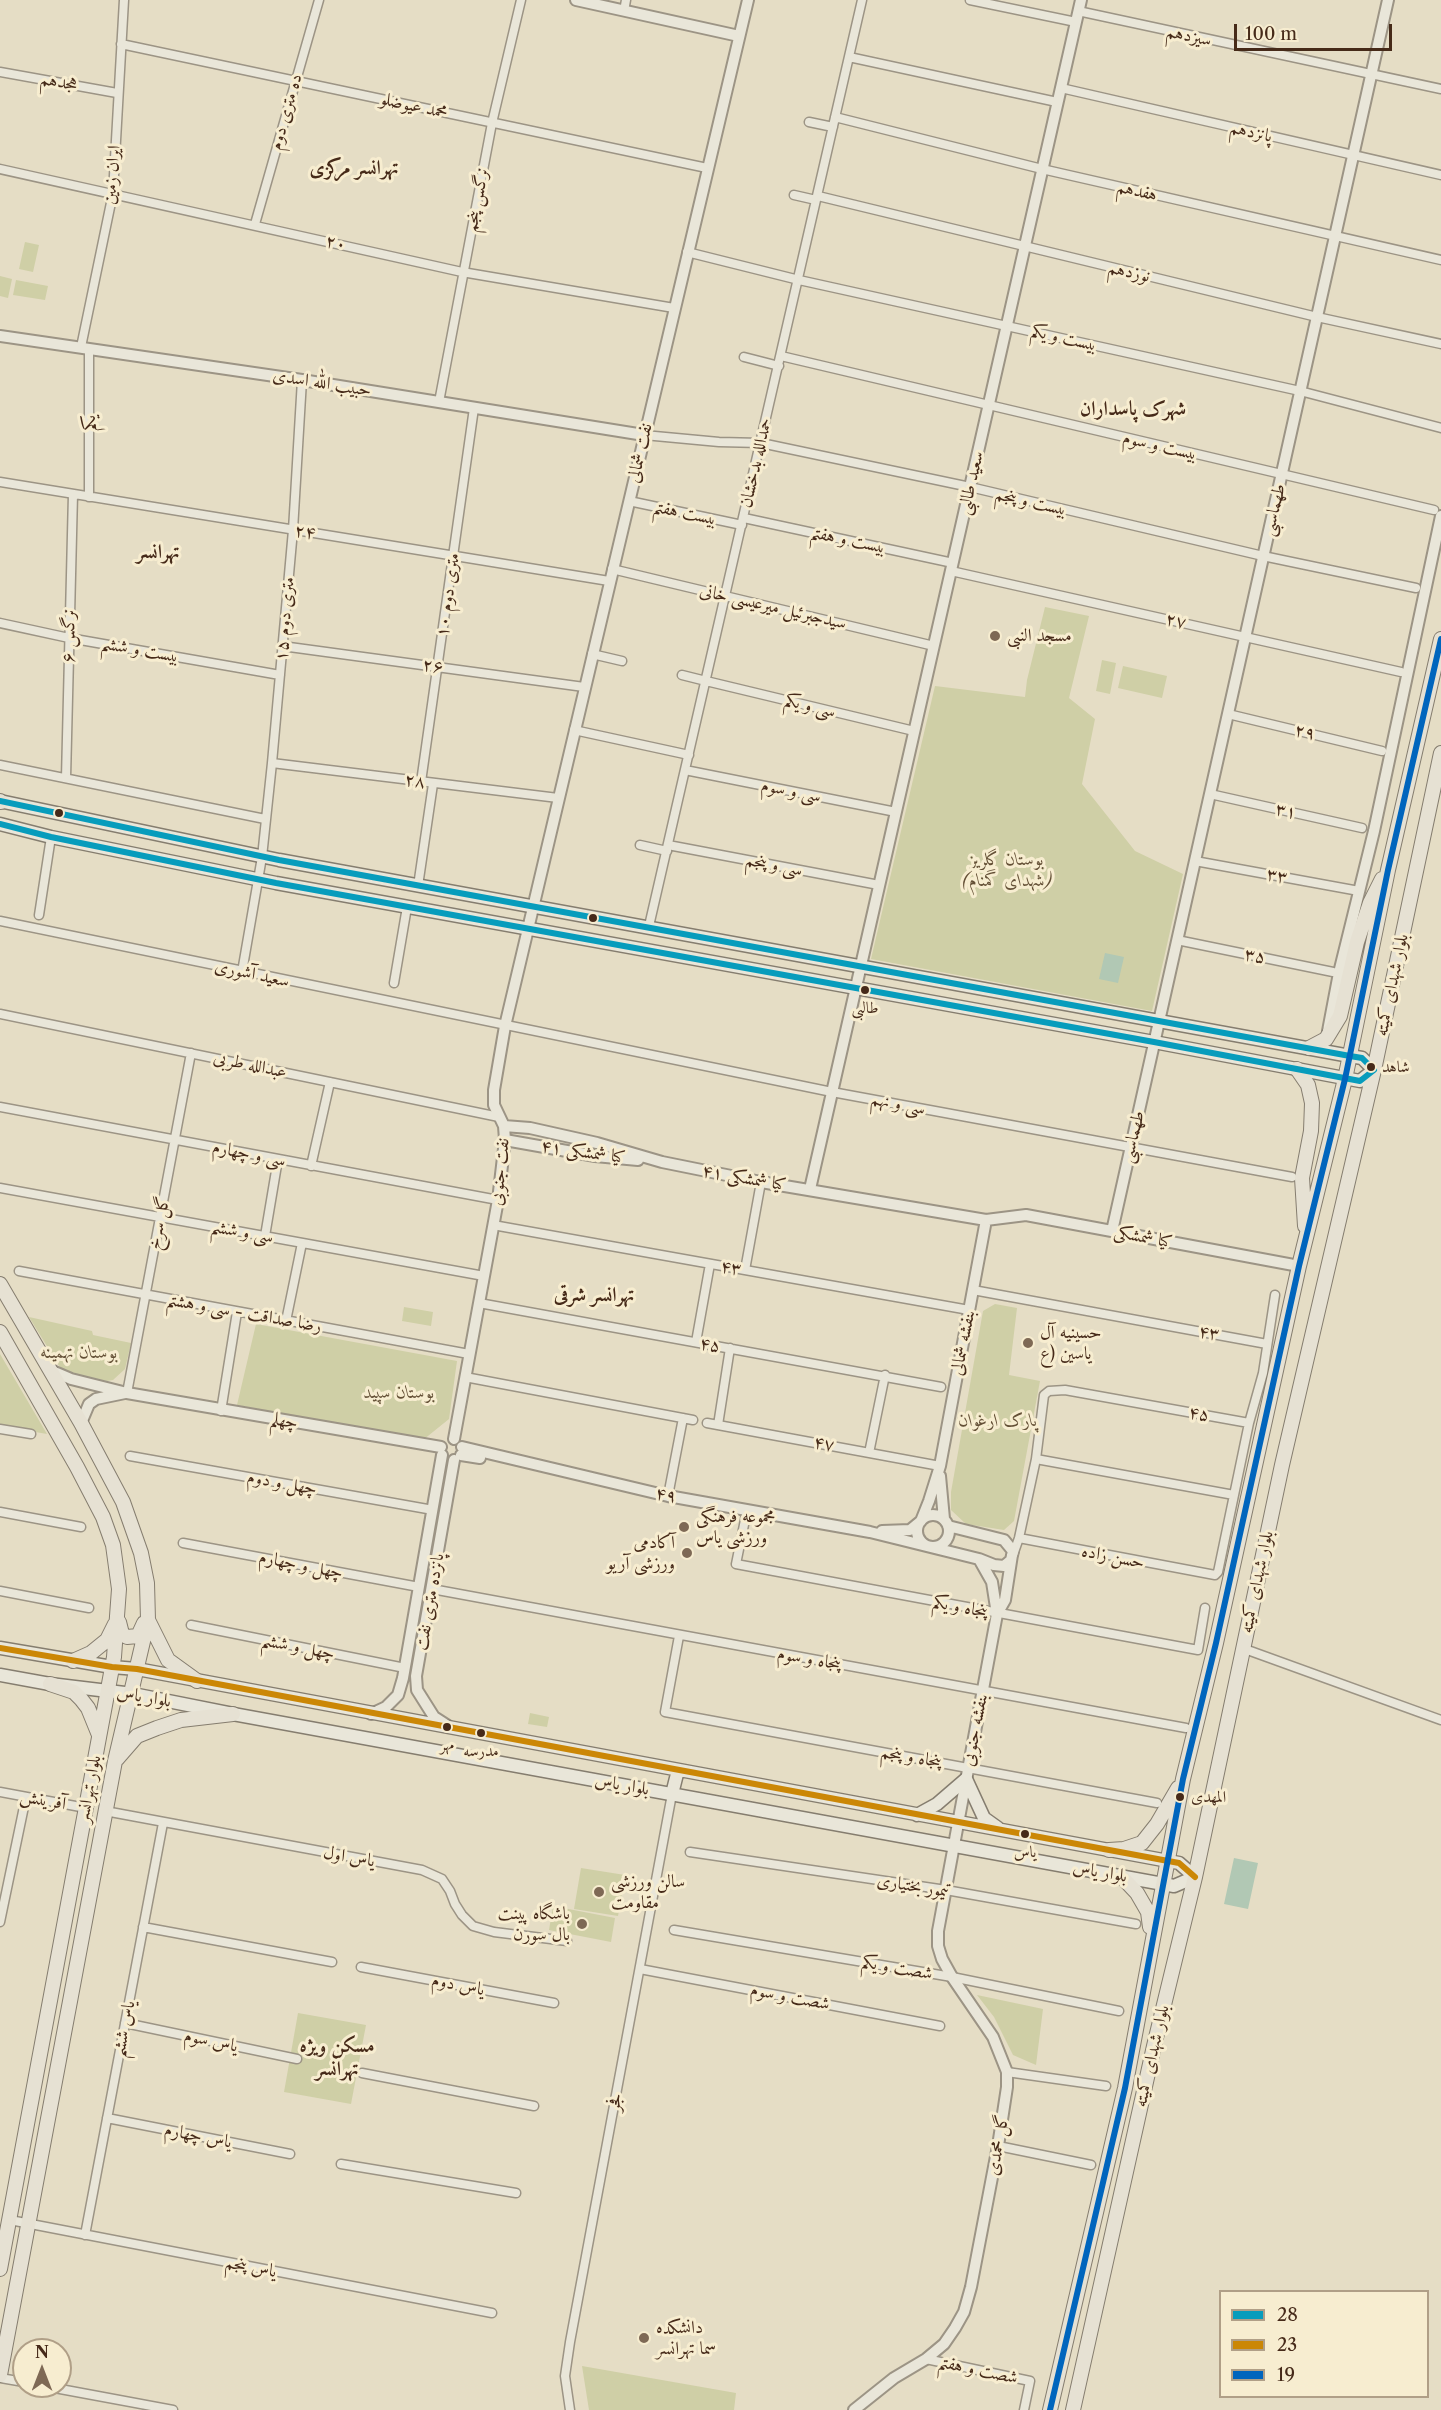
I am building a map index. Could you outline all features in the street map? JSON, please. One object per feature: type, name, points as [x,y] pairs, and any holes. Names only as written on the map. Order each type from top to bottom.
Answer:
[{"type":"main road","name":"بلوار شهدای کمیته","points":[[1050,2410],[1125,2088],[1152,1940],[1161,1859],[1216,1643],[1299,1266],[1345,1079],[1388,870],[1441,639]]},
{"type":"main road","name":"بلوار شهدای کمیته","points":[[1073,2410],[1154,2046],[1195,1877],[1282,1465],[1374,1071],[1441,753]]},
{"type":"main road","points":[[0,801],[262,857],[1362,1058],[1374,1071],[1360,1081],[1345,1079],[1155,1042],[258,880],[51,837],[0,824]]},
{"type":"main road","points":[[1309,1048],[1326,1039],[1340,1016],[1357,942],[1378,884],[1388,870]]},
{"type":"main road","points":[[1297,1069],[1308,1085],[1312,1103],[1311,1131],[1302,1178],[1306,1236]]},
{"type":"main road","name":"بلوار تهرانسر","points":[[0,1284],[114,1482],[141,1553],[147,1584],[148,1615],[133,1694],[115,1761],[105,1811],[0,2376]]},
{"type":"main road","name":"بلوار تهرانسر","points":[[0,1332],[103,1517],[113,1545],[119,1589],[112,1667],[100,1736],[0,2269]]},
{"type":"main road","points":[[118,1617],[122,1634],[134,1638],[141,1632],[148,1615]]},
{"type":"main road","points":[[148,1615],[168,1660],[197,1681]]},
{"type":"main road","points":[[73,1661],[91,1653],[107,1640],[118,1617]]},
{"type":"main road","name":"بلوار یاس","points":[[0,1648],[112,1667],[137,1669],[1161,1859],[1179,1863],[1195,1877],[1174,1886],[133,1694],[50,1684],[0,1675]]},
{"type":"main road","points":[[50,1684],[74,1692],[81,1699],[88,1708],[100,1736]]},
{"type":"main road","points":[[115,1761],[137,1736],[157,1728],[181,1720],[233,1714]]},
{"type":"main road","points":[[672,1794],[678,1770]]},
{"type":"main road","points":[[917,1815],[937,1804],[967,1773],[984,1818],[1001,1830]]},
{"type":"main road","points":[[1109,1850],[1124,1849],[1142,1843],[1157,1824],[1183,1779]]},
{"type":"main road","points":[[1121,1876],[1137,1893],[1148,1912],[1152,1940]]},
{"type":"street","name":"ایران زمین","points":[[85,348],[113,193],[124,0]]},
{"type":"street","name":"ده متری دوم","points":[[255,224],[319,0]]},
{"type":"street","name":"نرگس پنجم","points":[[439,402],[492,123],[521,0]]},
{"type":"street","points":[[576,0],[625,5],[739,36]]},
{"type":"street","name":"نفت شمالی","points":[[532,907],[748,0]]},
{"type":"street","name":"حمدالله بدخشان","points":[[649,926],[862,0]]},
{"type":"street","name":"سیزدهم","points":[[970,0],[1078,11],[1441,89]]},
{"type":"street","name":"طهماسبی","points":[[1112,1231],[1388,0]]},
{"type":"street","name":"سعید طالبی","points":[[856,988],[1078,11]]},
{"type":"street","name":"محمد عیوضلو","points":[[121,44],[707,168]]},
{"type":"street","points":[[849,57],[1057,102]]},
{"type":"street","name":"هجدهم","points":[[0,72],[117,93]]},
{"type":"street","name":"پانزدهم","points":[[1060,88],[1441,175]]},
{"type":"street","name":"هفدهم","points":[[835,117],[1042,169],[1441,260]]},
{"type":"street","points":[[808,122],[833,127]]},
{"type":"street","name":"۲۰","points":[[0,169],[255,224],[462,272],[674,308]]},
{"type":"street","name":"نوزدهم","points":[[794,195],[817,198],[1317,317],[1441,344]]},
{"type":"street","name":"بیست و یکم","points":[[687,252],[1300,391],[1441,428]]},
{"type":"street","name":"حبیب الله اسدی","points":[[0,336],[302,380],[644,435]]},
{"type":"street","name":"یکم","points":[[85,348],[89,497]]},
{"type":"street","name":"بیست و سوم","points":[[781,356],[1438,513]]},
{"type":"street","points":[[744,357],[779,366]]},
{"type":"street","name":"۱۵ متری دوم","points":[[242,972],[262,857],[272,763],[293,530],[302,380]]},
{"type":"street","name":"۱۰ متری دوم","points":[[421,782],[474,408]]},
{"type":"street","name":"بیست و پنجم","points":[[644,435],[719,442],[761,443],[970,487],[1263,556],[1416,588]]},
{"type":"street","name":"۲۴","points":[[0,482],[609,581]]},
{"type":"street","name":"نرگس ۶","points":[[66,777],[73,494]]},
{"type":"street","name":"بیست هفتم","points":[[629,501],[743,521]]},
{"type":"street","points":[[1326,1039],[1339,973],[1374,831],[1438,513]]},
{"type":"street","name":"بیست و هفتم","points":[[743,521],[952,567]]},
{"type":"street","name":"۲۷","points":[[952,567],[1401,672]]},
{"type":"street","name":"سیدجبرئیل میرعیسی خانی","points":[[612,569],[934,646]]},
{"type":"street","name":"بیست و ششم","points":[[0,623],[69,638],[280,675]]},
{"type":"street","name":"۲۶","points":[[282,646],[584,687]]},
{"type":"street","points":[[592,654],[622,661]]},
{"type":"street","name":"سی و یکم","points":[[682,675],[914,731]]},
{"type":"street","name":"۲۹","points":[[1228,714],[1382,751]]},
{"type":"street","points":[[574,730],[689,755]]},
{"type":"street","name":"۲۸","points":[[272,763],[558,798]]},
{"type":"street","points":[[0,765],[265,819]]},
{"type":"street","name":"سی و سوم","points":[[685,770],[896,812]]},
{"type":"street","points":[[418,886],[433,784]]},
{"type":"street","name":"۳۱","points":[[1210,794],[1362,828]]},
{"type":"street","points":[[39,915],[51,837]]},
{"type":"street","name":"سی و پنجم","points":[[640,845],[879,885]]},
{"type":"street","name":"۳۳","points":[[1195,861],[1359,891]]},
{"type":"street","points":[[394,983],[407,907]]},
{"type":"street","name":"نفت جنوبی","points":[[457,1450],[465,1377],[498,1200],[505,1140],[502,1121],[494,1105],[494,1090],[505,1026],[532,907]]},
{"type":"street","name":"سعید آشوری","points":[[0,921],[505,1026]]},
{"type":"street","name":"۳۵","points":[[1177,940],[1333,972]]},
{"type":"street","points":[[810,1189],[856,988]]},
{"type":"street","name":"عبدالله طربی","points":[[0,1014],[330,1082],[502,1121]]},
{"type":"street","name":"سی و نهم","points":[[505,1026],[832,1092],[1292,1177]]},
{"type":"street","name":"گل سرخ","points":[[127,1393],[191,1053]]},
{"type":"street","points":[[311,1166],[330,1082]]},
{"type":"street","name":"سی و چهارم","points":[[0,1107],[498,1200]]},
{"type":"street","name":"۴۱ کیا شمشکی","points":[[502,1121],[597,1143],[662,1162],[761,1182],[986,1220]]},
{"type":"street","name":"کیا شمشکی ۴۱","points":[[505,1140],[595,1156],[662,1162]]},
{"type":"street","points":[[265,1236],[278,1159]]},
{"type":"street","points":[[745,1270],[761,1182]]},
{"type":"street","name":"سی و ششم","points":[[0,1188],[484,1276]]},
{"type":"street","name":"کیا شمشکی","points":[[986,1220],[1026,1215],[1299,1266]]},
{"type":"street","name":"بنفشه شمالی","points":[[921,1521],[940,1466],[986,1220]]},
{"type":"street","name":"۴۳","points":[[493,1225],[969,1310]]},
{"type":"street","points":[[286,1321],[302,1243]]},
{"type":"street","points":[[696,1342],[710,1264]]},
{"type":"street","name":"رضا صداقت - سی و هشتم","points":[[19,1271],[469,1354]]},
{"type":"street","name":"۴۳","points":[[973,1290],[1267,1344]]},
{"type":"street","points":[[1036,1459],[1234,1495],[1249,1423],[1263,1372],[1275,1295]]},
{"type":"street","name":"۴۵","points":[[479,1303],[941,1387]]},
{"type":"street","points":[[221,1411],[237,1312]]},
{"type":"street","points":[[718,1425],[730,1348]]},
{"type":"street","name":"چهلم","points":[[50,1370],[71,1379],[127,1393],[442,1451],[445,1459],[457,1450]]},
{"type":"street","points":[[868,1453],[885,1375]]},
{"type":"street","points":[[465,1377],[693,1420]]},
{"type":"street","name":"۴۵","points":[[1044,1395],[1049,1390],[1058,1389],[1249,1423]]},
{"type":"street","points":[[81,1424],[89,1404],[96,1399],[127,1393]]},
{"type":"street","name":"بنفشه جنوبی","points":[[953,1845],[997,1614],[1005,1600],[1012,1555],[1019,1538],[1036,1459],[1044,1395]]},
{"type":"street","points":[[668,1496],[683,1418]]},
{"type":"street","name":"۴۷","points":[[707,1423],[940,1466]]},
{"type":"street","points":[[0,1429],[31,1434]]},
{"type":"street","points":[[442,1451],[446,1441],[457,1450]]},
{"type":"street","name":"۴۹","points":[[457,1450],[668,1496],[870,1532]]},
{"type":"street","name":"پانزده متری نفت","points":[[454,1729],[435,1717],[417,1690],[418,1671],[457,1450]]},
{"type":"street","name":"پانزده متری نفت","points":[[370,1714],[386,1707],[398,1695],[405,1668],[442,1451]]},
{"type":"street","name":"چهل و دوم","points":[[130,1456],[433,1510]]},
{"type":"street","name":"بنفشه شمالی","points":[[940,1466],[941,1502],[946,1523]]},
{"type":"street","name":"حسن زاده","points":[[1019,1538],[1211,1576],[1218,1572],[1234,1495]]},
{"type":"street","name":"پنجاه و یکم","points":[[747,1509],[736,1564],[1198,1650],[1205,1608]]},
{"type":"street","points":[[433,1510],[445,1513]]},
{"type":"street","points":[[0,1512],[81,1527]]},
{"type":"street","points":[[928,1516],[936,1516],[946,1523],[1004,1540],[1011,1546],[1012,1555],[1008,1563],[999,1566],[870,1532],[910,1530],[928,1516]]},
{"type":"street","points":[[921,1521],[918,1537],[923,1544],[931,1547],[945,1542],[949,1534],[946,1523]]},
{"type":"street","name":"چهل و چهارم","points":[[183,1543],[419,1587]]},
{"type":"street","name":"بنفشه جنوبی","points":[[979,1559],[992,1582],[997,1614]]},
{"type":"street","points":[[419,1587],[432,1589]]},
{"type":"street","name":"پنجاه و سوم","points":[[432,1589],[1186,1728]]},
{"type":"street","points":[[0,1591],[89,1608]]},
{"type":"street","name":"چهل و ششم","points":[[191,1625],[405,1668]]},
{"type":"street","name":"پنجاه و پنجم","points":[[679,1636],[665,1712],[967,1773],[1157,1803]]},
{"type":"street","points":[[1242,1648],[1441,1720]]},
{"type":"street","points":[[405,1668],[418,1671]]},
{"type":"street","name":"آفرینش","points":[[0,1792],[86,1808]]},
{"type":"street","name":"فجر","points":[[570,2410],[566,2376],[570,2342],[672,1794]]},
{"type":"street","points":[[0,1922],[2,1899],[26,1797]]},
{"type":"street","name":"یاس اول","points":[[105,1811],[422,1870],[442,1879],[462,1915],[473,1926],[494,1932],[567,1941]]},
{"type":"street","name":"یاس ششم","points":[[85,2235],[163,1823]]},
{"type":"street","name":"گل محمدی","points":[[854,2410],[894,2378],[926,2359],[944,2344],[964,2312],[998,2146],[1007,2087],[1007,2072],[993,2037],[952,1977],[938,1946],[938,1931],[953,1845]]},
{"type":"street","name":"تیمور بختیاری","points":[[690,1852],[946,1890],[1136,1924]]},
{"type":"street","points":[[143,1927],[332,1962]]},
{"type":"street","name":"شصت و یکم","points":[[675,1930],[952,1977],[1119,2011]]},
{"type":"street","name":"یاس دوم","points":[[362,1967],[555,2003]]},
{"type":"street","name":"شصت و سوم","points":[[640,1969],[940,2026]]},
{"type":"street","name":"یاس سوم","points":[[125,2023],[297,2059]]},
{"type":"street","points":[[1007,2072],[1106,2085]]},
{"type":"street","points":[[362,2073],[534,2106]]},
{"type":"street","name":"یاس چهارم","points":[[107,2118],[290,2154]]},
{"type":"street","points":[[998,2146],[1090,2164]]},
{"type":"street","points":[[341,2164],[516,2193]]},
{"type":"street","name":"یاس پنجم","points":[[10,2220],[492,2313]]},
{"type":"street","name":"شصت و هفتم","points":[[926,2359],[1030,2381],[1024,2410]]},
{"type":"street","points":[[72,2391],[172,2410]]},
{"type":"green space","points":[[25,242],[39,245],[33,272],[19,269]]},
{"type":"green space","points":[[0,276],[12,279],[8,298],[0,296]]},
{"type":"green space","points":[[16,280],[48,286],[45,300],[13,295]]},
{"type":"green space","name":"بوستان گلریز (شهدای گمنام)","points":[[1045,607],[1089,616],[1069,698],[1095,719],[1082,784],[1135,851],[1183,874],[1152,1011],[871,959],[935,686],[1025,697]]},
{"type":"green space","points":[[1102,660],[1116,663],[1110,694],[1096,691]]},
{"type":"green space","points":[[1123,666],[1167,676],[1162,698],[1118,688]]},
{"type":"green space","name":"پارک ارغوان","points":[[995,1304],[1017,1308],[1009,1375],[1040,1381],[1014,1521],[1004,1530],[966,1524],[951,1510],[951,1492],[983,1311]]},
{"type":"green space","points":[[404,1307],[433,1312],[431,1326],[402,1321]]},
{"type":"green space","name":"بوستان تهمینه","points":[[29,1317],[92,1331],[93,1335],[131,1343],[125,1369],[113,1380],[107,1381],[73,1375],[61,1369]]},
{"type":"green space","name":"بوستان سپید","points":[[256,1324],[457,1361],[449,1419],[423,1440],[237,1405]]},
{"type":"green space","points":[[0,1354],[47,1434],[0,1426]]},
{"type":"green space","points":[[530,1713],[549,1717],[547,1727],[528,1724]]},
{"type":"green space","name":"سالن ورزشی مقاومت","points":[[581,1868],[625,1875],[618,1916],[574,1909]]},
{"type":"green space","name":"باشگاه پینت بال سورن","points":[[553,1906],[615,1918],[611,1942],[549,1930]]},
{"type":"green space","points":[[977,1995],[1043,2009],[1036,2065],[1013,2055],[994,2017]]},
{"type":"green space","points":[[298,2013],[366,2025],[351,2104],[284,2092]]},
{"type":"green space","points":[[582,2366],[736,2393],[734,2410],[589,2410]]},
{"type":"shaded area","points":[[1105,953],[1124,957],[1118,983],[1099,979]]},
{"type":"shaded area","points":[[1234,1858],[1258,1863],[1248,1909],[1224,1904]]},
{"type":"transit line","name":"19","points":[[1050,2410],[1125,2088],[1183,1779],[1216,1643],[1299,1266],[1345,1079],[1388,870],[1441,639]]},
{"type":"transit line","name":"28","points":[[0,801],[279,860],[1362,1058],[1374,1070],[1360,1081],[276,883],[51,837],[0,824]]},
{"type":"transit line","name":"23","points":[[0,1648],[112,1667],[137,1669],[1179,1863],[1195,1877]]},
{"type":"place","name":"مسجد النبی","points":[[995,636]]},
{"type":"place","name":"طالبی","points":[[865,990]]},
{"type":"place","name":"شاهد","points":[[1371,1067]]},
{"type":"place","name":"حسینیه آل یاسین (ع","points":[[1028,1343]]},
{"type":"place","name":"مجموعه فرهنگی ورزشی یاس","points":[[684,1527]]},
{"type":"place","name":"آکادمی ورزشی آریو","points":[[687,1553]]},
{"type":"place","name":"مهر","points":[[447,1727]]},
{"type":"place","name":"مدرسه","points":[[481,1733]]},
{"type":"place","name":"المهدی","points":[[1180,1797]]},
{"type":"place","name":"یاس","points":[[1025,1834]]},
{"type":"place","name":"سالن ورزشی مقاومت","points":[[599,1892]]},
{"type":"place","name":"باشگاه پینت بال سورن","points":[[582,1924]]},
{"type":"place","name":"دانشکده سما تهرانسر","points":[[644,2338]]},
{"type":"district","name":"تهرانسر مرکزی","points":[[354,168]]},
{"type":"district","name":"شهرک پاسداران","points":[[1133,409]]},
{"type":"district","name":"تهرانسر","points":[[158,552]]},
{"type":"district","name":"تهرانسر شرقی","points":[[594,1295]]},
{"type":"district","name":"مسکن ویژه تهرانسر","points":[[337,2058]]}]
